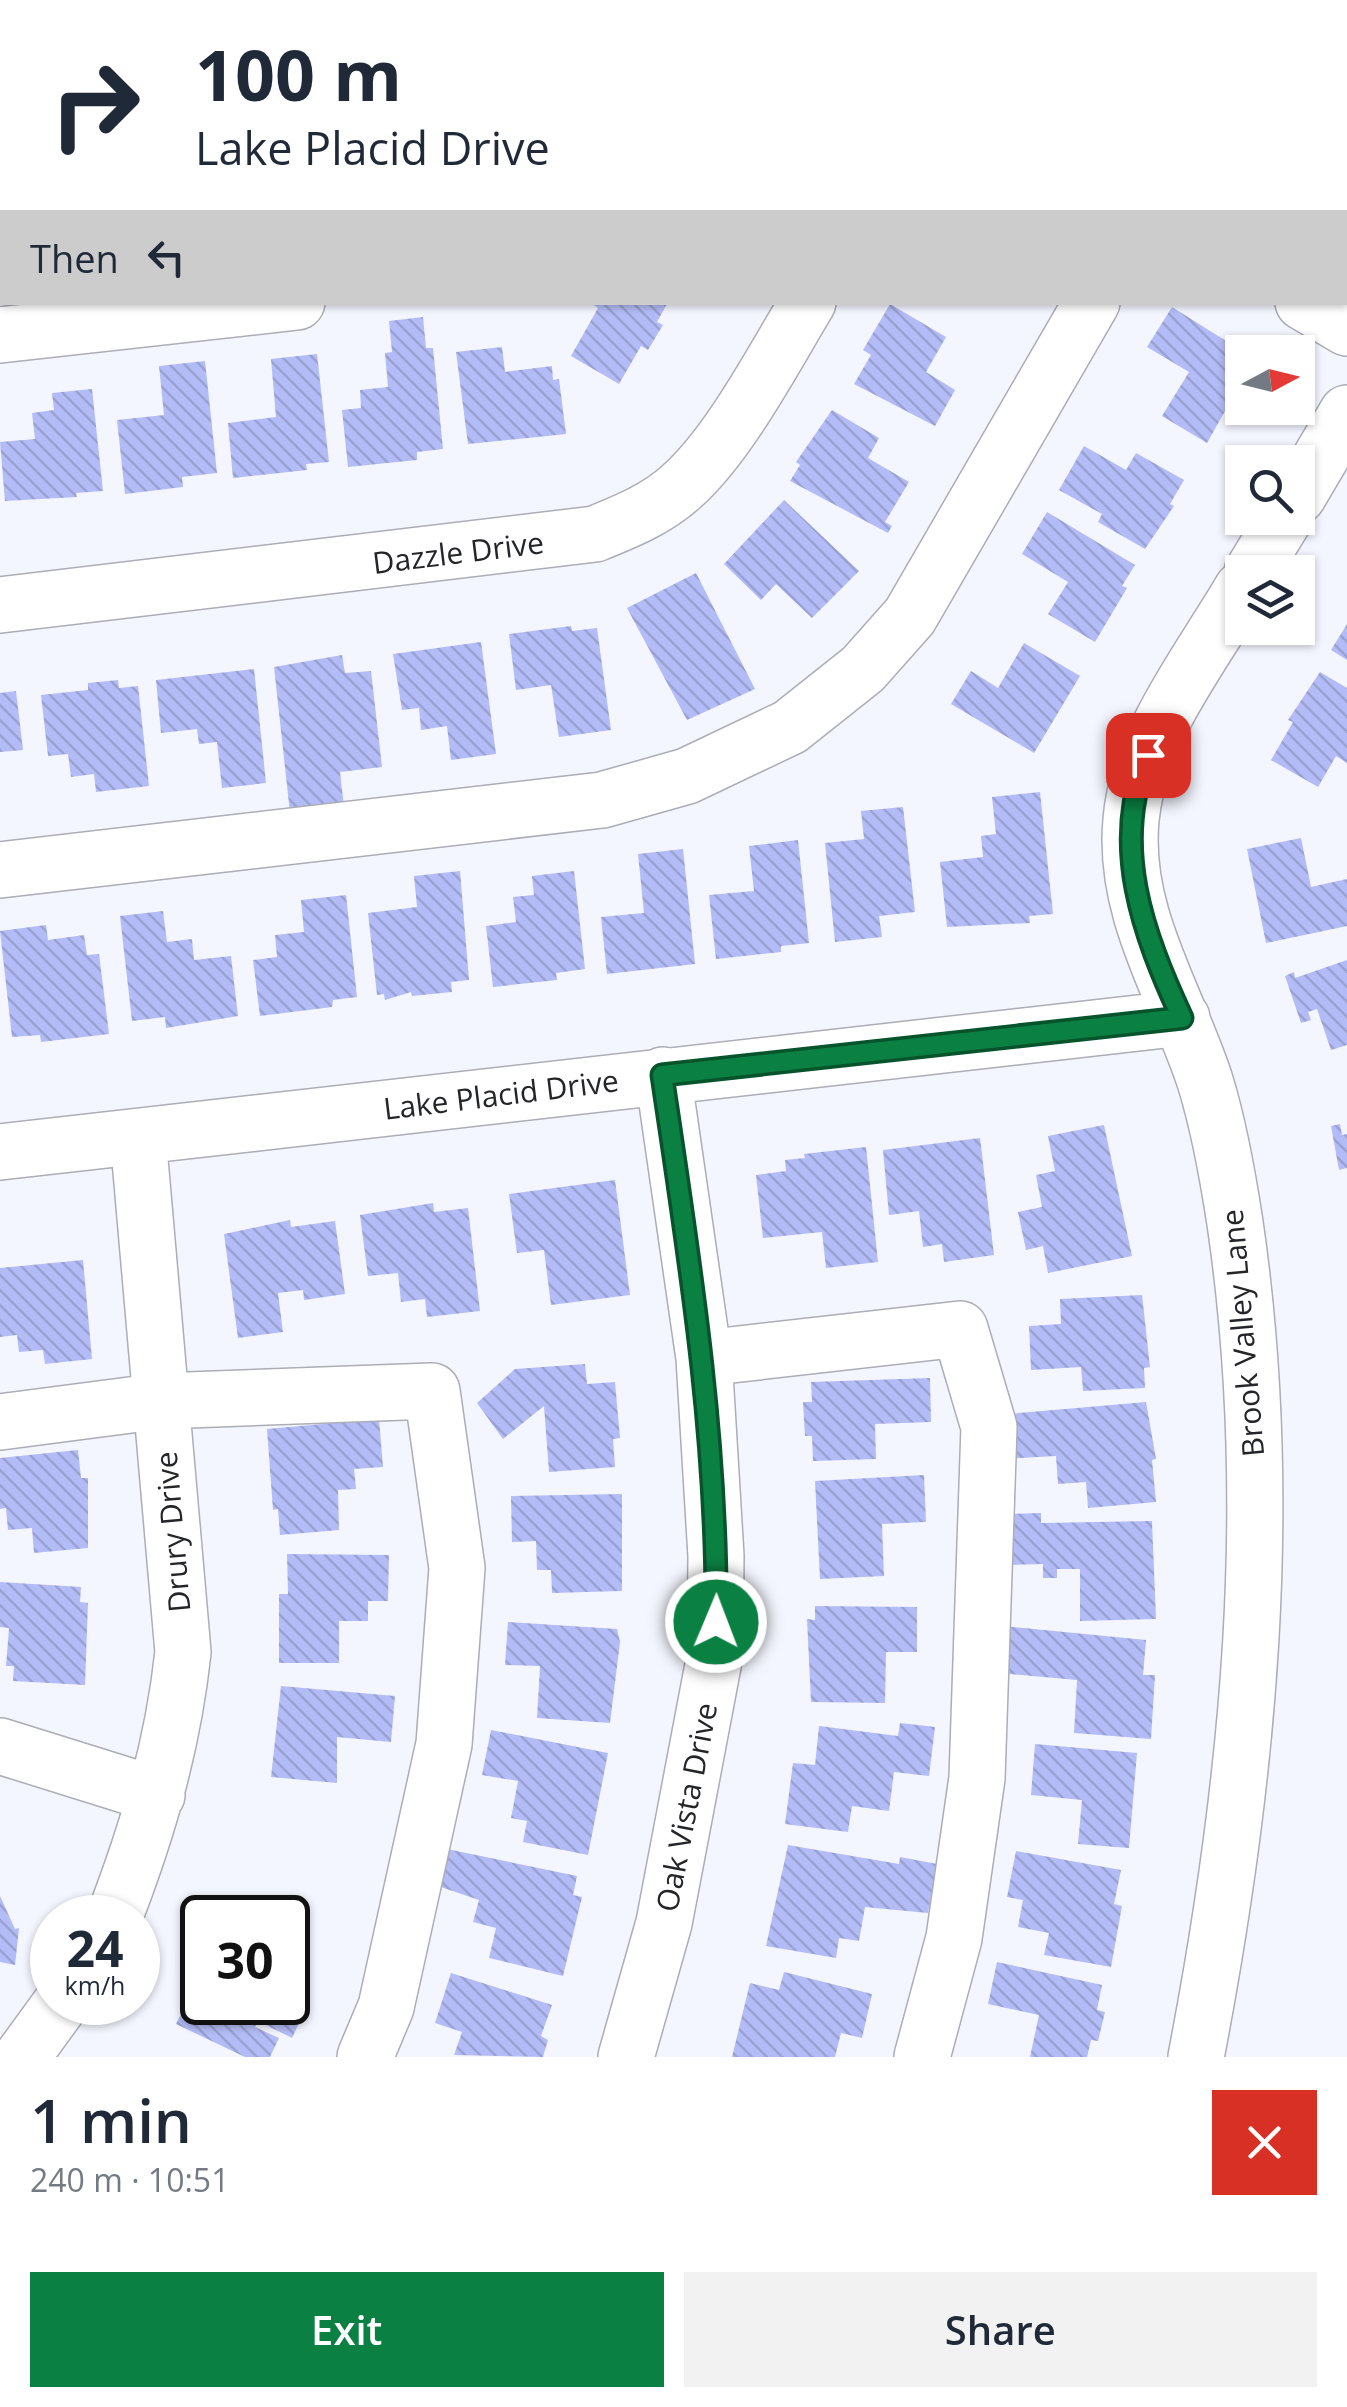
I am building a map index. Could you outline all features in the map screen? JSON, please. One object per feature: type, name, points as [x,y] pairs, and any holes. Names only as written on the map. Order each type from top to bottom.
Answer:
[{"type":"street","points":[[0,335],[270,305]]},
{"type":"street","name":"Dazzle Drive","points":[[0,605],[596,534],[632,519],[685,484],[740,412],[806,305]]},
{"type":"street","points":[[0,870],[602,800],[687,776],[790,727],[863,669],[910,616],[1090,305]]},
{"type":"street","points":[[1308,305],[1347,328]]},
{"type":"street","points":[[1315,467],[1347,413]]},
{"type":"street","name":"Brook Valley Lane","points":[[1196,2057],[1238,1806],[1253,1650],[1256,1482],[1249,1338],[1234,1220],[1206,1085],[1182,1018],[1158,967],[1138,904],[1130,826],[1134,788],[1162,723],[1225,617]]},
{"type":"street","name":"Lake Placid Drive","points":[[0,1152],[1182,1018]]},
{"type":"street","name":"Oak Vista Drive","points":[[626,2057],[664,1923],[715,1654],[716,1556],[704,1358],[662,1075]]},
{"type":"street","name":"Drury Drive","points":[[122,1895],[157,1795],[176,1715],[182,1652],[138,1137]]},
{"type":"street","points":[[704,1358],[960,1329],[989,1427],[977,1778],[954,1938],[922,2057]]},
{"type":"street","points":[[0,1422],[161,1401],[432,1390],[457,1568],[444,1744],[386,2007],[366,2057]]},
{"type":"street","points":[[0,1746],[157,1795]]},
{"type":"street","points":[[22,2057],[45,2025]]},
{"type":"building","points":[[594,305],[666,305],[657,322],[663,325],[648,350],[641,346],[619,384],[571,356],[598,308]]},
{"type":"building","points":[[889,305],[946,337],[926,372],[955,390],[935,426],[854,384],[871,355],[863,350]]},
{"type":"building","points":[[1172,307],[1225,340],[1225,411],[1207,443],[1162,416],[1189,372],[1147,347]]},
{"type":"building","points":[[423,317],[426,348],[433,348],[443,449],[417,452],[417,460],[348,467],[342,410],[361,408],[360,390],[388,387],[385,353],[392,352],[389,321]]},
{"type":"building","points":[[502,347],[505,372],[552,366],[553,380],[559,379],[566,434],[468,444],[456,352]]},
{"type":"building","points":[[317,354],[329,462],[306,464],[307,470],[233,478],[228,423],[276,417],[271,359]]},
{"type":"building","points":[[205,361],[217,473],[182,477],[183,487],[125,494],[117,420],[164,415],[159,366]]},
{"type":"building","points":[[92,389],[103,491],[76,493],[77,497],[5,501],[0,442],[35,439],[32,413],[54,410],[52,393]]},
{"type":"building","points":[[832,410],[879,438],[868,458],[909,482],[885,522],[892,526],[888,533],[790,481],[800,465],[796,462]]},
{"type":"building","points":[[1084,446],[1126,470],[1136,453],[1184,480],[1170,504],[1174,506],[1145,549],[1098,522],[1102,514],[1059,490]]},
{"type":"building","points":[[784,500],[859,571],[812,618],[776,584],[761,600],[724,564]]},
{"type":"building","points":[[1047,512],[1135,565],[1122,586],[1127,588],[1095,642],[1048,614],[1068,582],[1022,554]]},
{"type":"building","points":[[696,573],[755,689],[687,720],[627,608]]},
{"type":"building","points":[[1347,624],[1347,660],[1331,650]]},
{"type":"building","points":[[571,626],[572,631],[597,628],[611,730],[559,737],[551,685],[516,690],[509,634]]},
{"type":"building","points":[[481,642],[496,754],[451,760],[447,726],[421,730],[419,708],[402,710],[393,654]]},
{"type":"building","points":[[1024,643],[1080,676],[1034,753],[951,704],[971,671],[998,688]]},
{"type":"building","points":[[342,655],[345,673],[371,671],[382,767],[340,772],[344,807],[290,813],[274,667]]},
{"type":"building","points":[[254,669],[266,783],[222,788],[217,742],[199,744],[197,729],[161,733],[156,680]]},
{"type":"building","points":[[1320,672],[1347,688],[1347,763],[1336,756],[1318,787],[1271,760],[1293,722],[1288,720]]},
{"type":"building","points":[[118,680],[119,688],[138,686],[149,786],[96,792],[94,774],[71,777],[68,754],[48,756],[41,695],[88,690],[88,683]]},
{"type":"building","points":[[16,691],[23,750],[0,752],[0,693]]},
{"type":"building","points":[[1040,792],[1053,914],[1029,916],[1030,923],[947,927],[940,862],[983,857],[981,836],[996,834],[992,797]]},
{"type":"building","points":[[903,807],[915,912],[879,916],[882,937],[835,942],[825,843],[864,839],[861,811]]},
{"type":"building","points":[[1301,838],[1311,887],[1347,879],[1347,926],[1266,943],[1247,849]]},
{"type":"building","points":[[798,840],[809,943],[781,946],[781,952],[716,959],[709,895],[754,891],[749,846]]},
{"type":"building","points":[[683,849],[695,964],[607,974],[601,917],[644,913],[638,854]]},
{"type":"building","points":[[460,871],[469,980],[451,982],[452,992],[412,996],[411,992],[385,1000],[384,994],[377,995],[368,913],[417,907],[414,876]]},
{"type":"building","points":[[574,871],[585,969],[556,973],[557,980],[493,987],[486,926],[516,922],[513,897],[534,895],[532,876]]},
{"type":"building","points":[[346,895],[357,997],[333,1000],[332,1007],[260,1016],[253,960],[277,957],[275,935],[304,932],[301,900]]},
{"type":"building","points":[[163,911],[167,942],[192,939],[194,960],[231,956],[238,1016],[166,1028],[165,1017],[132,1021],[120,916]]},
{"type":"building","points":[[46,925],[48,940],[84,935],[87,955],[99,954],[109,1034],[41,1042],[40,1035],[12,1037],[0,931]]},
{"type":"building","points":[[1347,960],[1347,1045],[1331,1050],[1317,1009],[1308,1012],[1311,1020],[1301,1023],[1285,976],[1294,972],[1295,978]]},
{"type":"building","points":[[1340,1124],[1342,1135],[1347,1134],[1347,1168],[1339,1170],[1331,1126]]},
{"type":"building","points":[[1104,1125],[1132,1256],[1048,1273],[1043,1246],[1026,1250],[1018,1212],[1042,1207],[1036,1175],[1055,1171],[1048,1136]]},
{"type":"building","points":[[980,1138],[994,1255],[944,1262],[942,1244],[923,1247],[919,1211],[889,1215],[883,1150]]},
{"type":"building","points":[[866,1147],[878,1262],[826,1268],[822,1232],[763,1238],[756,1175],[786,1171],[785,1160],[805,1158],[804,1154]]},
{"type":"building","points":[[615,1180],[630,1295],[551,1305],[544,1250],[517,1253],[509,1194]]},
{"type":"building","points":[[433,1203],[434,1212],[468,1208],[480,1311],[427,1317],[425,1299],[401,1302],[398,1273],[368,1276],[360,1215]]},
{"type":"building","points":[[290,1220],[291,1227],[335,1221],[345,1294],[304,1300],[303,1290],[278,1293],[283,1332],[238,1338],[224,1234]]},
{"type":"building","points":[[83,1260],[92,1359],[45,1364],[43,1350],[19,1352],[17,1335],[0,1337],[0,1268]]},
{"type":"building","points":[[1142,1295],[1150,1367],[1144,1368],[1145,1388],[1083,1391],[1081,1367],[1031,1370],[1029,1326],[1061,1324],[1060,1299]]},
{"type":"building","points":[[585,1364],[587,1384],[615,1382],[620,1438],[613,1439],[615,1467],[549,1472],[544,1406],[503,1439],[477,1403],[515,1369]]},
{"type":"building","points":[[930,1378],[931,1422],[875,1424],[876,1459],[813,1461],[812,1436],[805,1436],[803,1402],[812,1402],[811,1382]]},
{"type":"building","points":[[1146,1402],[1156,1459],[1152,1460],[1156,1502],[1088,1508],[1086,1482],[1058,1484],[1056,1456],[1001,1459],[997,1415]]},
{"type":"building","points":[[379,1419],[383,1467],[354,1469],[356,1489],[338,1490],[339,1530],[280,1535],[278,1509],[273,1510],[267,1429]]},
{"type":"building","points":[[78,1450],[81,1478],[88,1478],[88,1548],[34,1553],[32,1528],[8,1530],[6,1508],[0,1509],[0,1458]]},
{"type":"building","points":[[924,1475],[926,1522],[882,1524],[884,1576],[820,1579],[815,1481]]},
{"type":"building","points":[[622,1494],[622,1591],[552,1593],[551,1570],[537,1570],[536,1541],[512,1542],[511,1496]]},
{"type":"building","points":[[1041,1513],[1041,1523],[1152,1521],[1156,1619],[1080,1621],[1080,1569],[1057,1569],[1057,1578],[1043,1578],[1043,1564],[1006,1565],[1005,1514]]},
{"type":"building","points":[[287,1554],[389,1555],[388,1601],[368,1601],[368,1621],[339,1621],[339,1663],[279,1663],[279,1594],[288,1594]]},
{"type":"building","points":[[0,1582],[81,1587],[80,1602],[88,1603],[85,1685],[13,1681],[14,1666],[6,1666],[9,1628],[0,1627]]},
{"type":"building","points":[[815,1606],[917,1607],[917,1652],[886,1652],[885,1703],[811,1702],[807,1619],[815,1620]]},
{"type":"building","points":[[508,1622],[617,1629],[620,1642],[610,1723],[537,1718],[540,1666],[505,1665]]},
{"type":"building","points":[[1002,1626],[1146,1640],[1143,1675],[1155,1675],[1151,1739],[1074,1733],[1077,1680],[999,1673]]},
{"type":"building","points":[[281,1686],[395,1696],[391,1742],[337,1737],[337,1783],[271,1777]]},
{"type":"building","points":[[900,1723],[935,1727],[929,1776],[894,1772],[889,1811],[852,1806],[848,1832],[785,1824],[793,1763],[815,1765],[819,1726],[898,1736]]},
{"type":"building","points":[[491,1730],[608,1753],[588,1855],[523,1842],[527,1821],[511,1818],[518,1781],[482,1775]]},
{"type":"building","points":[[1035,1744],[1137,1753],[1129,1848],[1078,1844],[1082,1800],[1031,1795]]},
{"type":"building","points":[[788,1845],[899,1864],[900,1857],[937,1864],[928,1913],[865,1907],[859,1941],[839,1938],[836,1958],[766,1946]]},
{"type":"building","points":[[437,1847],[577,1876],[573,1895],[582,1897],[563,1976],[489,1958],[496,1928],[473,1922],[479,1900],[429,1883]]},
{"type":"building","points":[[1016,1851],[1121,1870],[1114,1904],[1122,1906],[1111,1967],[1044,1955],[1049,1933],[1018,1927],[1023,1900],[1007,1897]]},
{"type":"building","points":[[0,1896],[15,1929],[19,1928],[15,1965],[0,1962]]},
{"type":"building","points":[[997,1962],[1102,1985],[1097,2010],[1105,2012],[1098,2041],[1091,2040],[1087,2057],[1030,2057],[1039,2015],[988,2004]]},
{"type":"building","points":[[784,1972],[872,1994],[862,2038],[841,2033],[835,2057],[732,2057],[750,1983],[779,1990]]},
{"type":"building","points":[[451,1973],[552,2005],[541,2036],[548,2040],[543,2057],[454,2055],[462,2032],[435,2023]]},
{"type":"building","points":[[180,2016],[180,2025],[256,2025],[279,2038],[270,2057],[245,2057],[176,2024]]},
{"type":"building","points":[[266,2025],[298,2025],[292,2038]]},
{"type":"route","points":[[716,1622],[704,1358],[662,1075],[1182,1018],[1158,967],[1133,878],[1130,826],[1134,788],[1148,755]]}]
